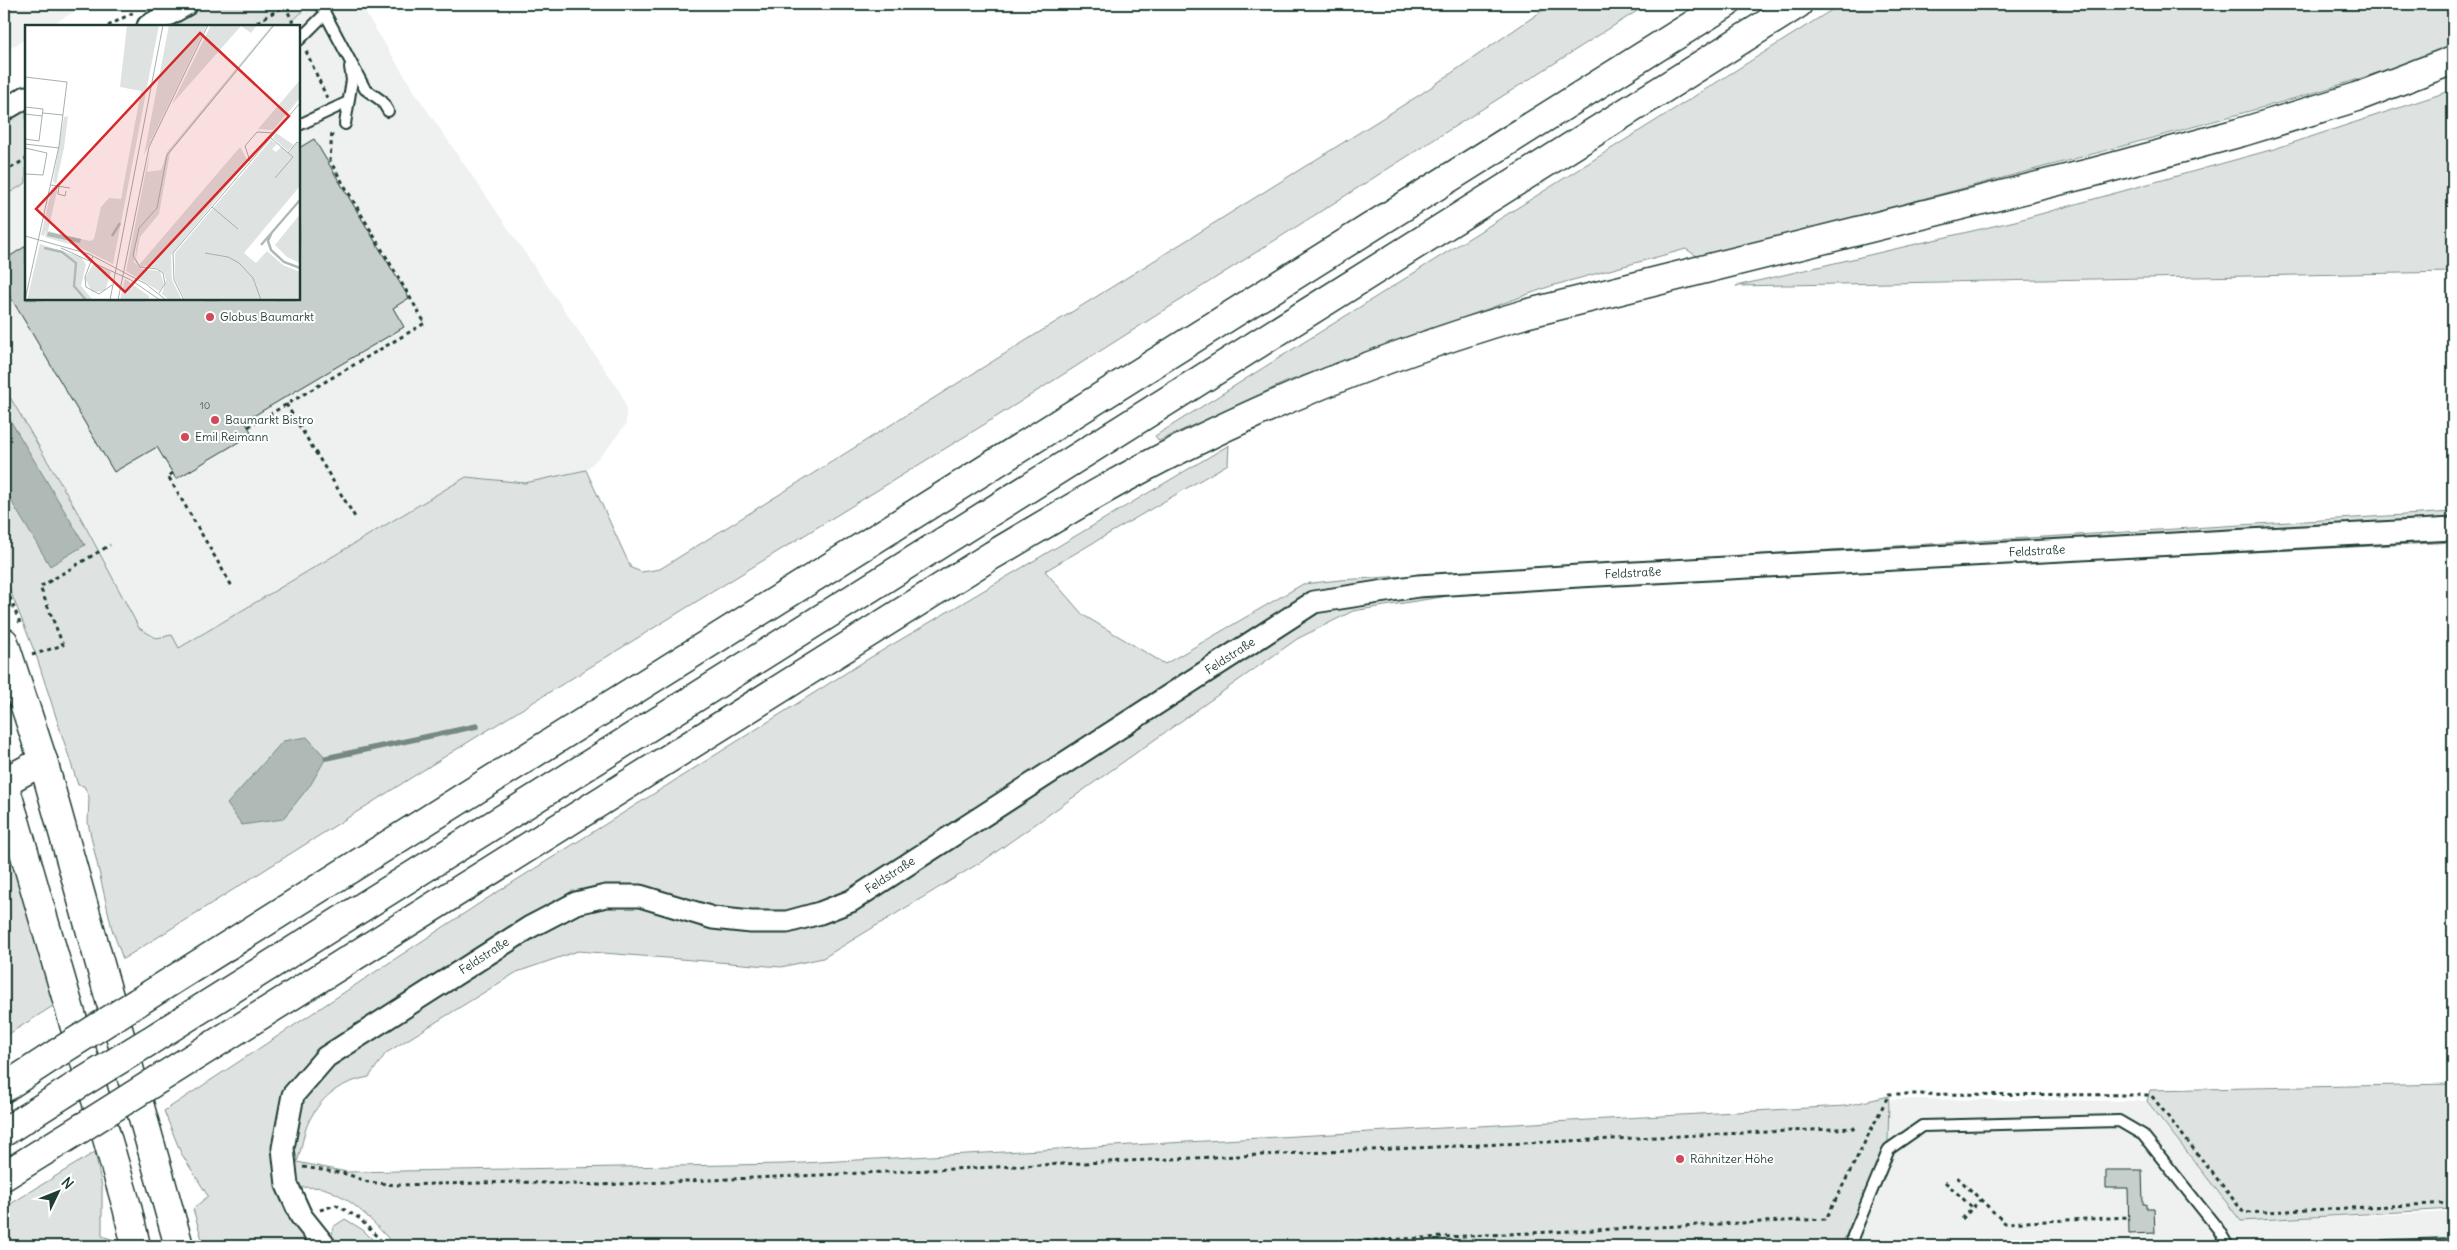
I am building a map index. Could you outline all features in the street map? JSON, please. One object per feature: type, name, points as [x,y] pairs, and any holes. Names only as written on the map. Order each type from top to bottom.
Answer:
[{"type":"main road","points":[[4,1088],[1726,4]]},
{"type":"main road","points":[[4,1132],[1798,4]]},
{"type":"main road","points":[[4,1176],[992,556],[1135,473],[1252,414],[1388,358],[1508,318],[2094,172],[2242,132],[2357,97],[2453,60]]},
{"type":"main road","points":[[4,642],[43,761],[179,1246]]},
{"type":"main road","points":[[4,759],[43,761]]},
{"type":"main road","points":[[43,761],[4,782],[9,813],[127,1207],[136,1246]]},
{"type":"street","points":[[144,17],[187,4]]},
{"type":"street","points":[[4,110],[25,98]]},
{"type":"street","name":"Feldstraße","points":[[325,1246],[301,1216],[287,1185],[283,1148],[293,1095],[326,1057],[530,926],[576,903],[606,896],[640,896],[713,918],[751,922],[787,922],[820,913],[851,901],[1314,602],[1418,586],[2453,529]]},
{"type":"lane","points":[[320,4],[348,54],[364,89],[382,100],[388,111]]},
{"type":"lane","points":[[300,39],[325,14]]},
{"type":"lane","points":[[345,124],[352,80],[348,54]]},
{"type":"lane","points":[[300,125],[348,102]]},
{"type":"lane","points":[[1852,1246],[1852,1236],[1889,1149],[1922,1126],[2119,1121],[2143,1135],[2218,1229],[2228,1246]]},
{"type":"lane","points":[[2385,1246],[2453,1244]]},
{"type":"path","points":[[252,25],[286,5],[295,25]]},
{"type":"path","points":[[112,25],[144,17]]},
{"type":"path","points":[[248,428],[425,323],[330,161],[332,111],[300,39]]},
{"type":"path","points":[[4,172],[25,160]]},
{"type":"path","points":[[286,404],[355,517]]},
{"type":"path","points":[[173,473],[168,476],[233,588]]},
{"type":"path","points":[[32,655],[63,645],[40,587],[110,545]]},
{"type":"path","points":[[286,1164],[396,1185],[520,1182],[599,1185],[1855,1128]]},
{"type":"path","points":[[1956,1178],[2005,1223],[2129,1217]]},
{"type":"path","points":[[1945,1182],[1973,1208]]},
{"type":"path","points":[[1962,1219],[1980,1200]]},
{"type":"path","points":[[301,1216],[336,1205],[359,1218],[386,1246]]},
{"type":"shaded area","points":[[4,4],[88,4],[51,25],[25,25],[25,40],[4,52]]},
{"type":"shaded area","points":[[203,4],[300,4],[303,11],[288,25],[167,25]]},
{"type":"shaded area","points":[[311,4],[360,4],[416,94],[621,393],[626,408],[626,424],[607,449],[586,470],[525,483],[466,477],[179,648],[162,638],[146,634],[139,628],[82,520],[4,387],[4,196],[25,184],[25,300],[300,300],[300,25],[288,25]]},
{"type":"shaded area","points":[[1552,4],[1648,4],[985,424],[449,754],[123,959],[112,929],[88,823],[89,797],[84,786],[78,785],[37,658],[4,575],[4,387],[82,520],[139,628],[156,638],[172,635],[179,648],[466,477],[525,483],[586,470],[631,568],[642,572],[660,569],[1421,94]]},
{"type":"shaded area","points":[[1841,4],[2453,4],[2453,45],[2350,82],[2175,132],[1698,257],[1686,249],[1551,286],[1286,382],[1159,441],[1155,436]]},
{"type":"shaded area","points":[[2453,90],[2453,272],[1736,286],[2015,221],[2274,149]]},
{"type":"shaded area","points":[[25,109],[25,184],[4,196],[4,121]]},
{"type":"shaded area","points":[[4,410],[85,545],[50,566],[4,489]]},
{"type":"shaded area","points":[[1229,445],[1228,464],[1045,571],[1083,615],[1165,664],[1303,584],[1340,580],[2453,512],[2453,542],[1486,590],[1353,611],[1297,639],[986,859],[823,958],[781,967],[578,951],[517,972],[386,1053],[369,1077],[341,1086],[326,1097],[309,1121],[297,1162],[347,1172],[784,1164],[1845,1106],[1889,1096],[1888,1141],[1841,1246],[395,1246],[364,1213],[346,1199],[323,1188],[298,1187],[293,1157],[297,1116],[310,1089],[325,1072],[342,1056],[362,1042],[567,910],[573,890],[314,1057],[279,1131],[313,1246],[204,1246],[193,1209],[208,1196],[181,1153],[164,1111],[480,903],[868,659]]},
{"type":"shaded area","points":[[307,737],[326,758],[311,784],[283,819],[242,825],[227,804],[283,741]]},
{"type":"shaded area","points":[[4,829],[14,844],[53,1006],[4,1037]]},
{"type":"shaded area","points":[[2453,1084],[2453,1209],[2241,1221],[2147,1101],[2150,1090]]},
{"type":"shaded area","points":[[1892,1099],[2147,1101],[2241,1221],[2453,1212],[2453,1246],[1777,1246],[1833,1236]]},
{"type":"shaded area","points":[[95,1152],[102,1187],[102,1236],[120,1242],[120,1246],[4,1246],[4,1208]]},
{"type":"shaded area","points":[[345,1219],[363,1230],[379,1246],[336,1246],[331,1242],[333,1227]]},
{"type":"building","name":"Globus Baumarkt","points":[[314,139],[409,298],[393,308],[404,327],[245,421],[252,434],[176,479],[157,447],[114,472],[4,286],[4,260],[25,247],[25,300],[300,300],[300,147]]},
{"type":"building","points":[[2106,1170],[2142,1170],[2143,1204],[2146,1204],[2146,1208],[2154,1208],[2155,1233],[2129,1234],[2128,1188],[2106,1188]]},
{"type":"waterway","points":[[326,758],[477,726]]},
{"type":"place","name":"Globus Baumarkt","points":[[210,317]]},
{"type":"place","name":"Baumarkt Bistro","points":[[215,420]]},
{"type":"place","name":"Emil Reimann","points":[[185,437]]},
{"type":"place","name":"Rähnitzer Höhe","points":[[1680,1159]]}]
